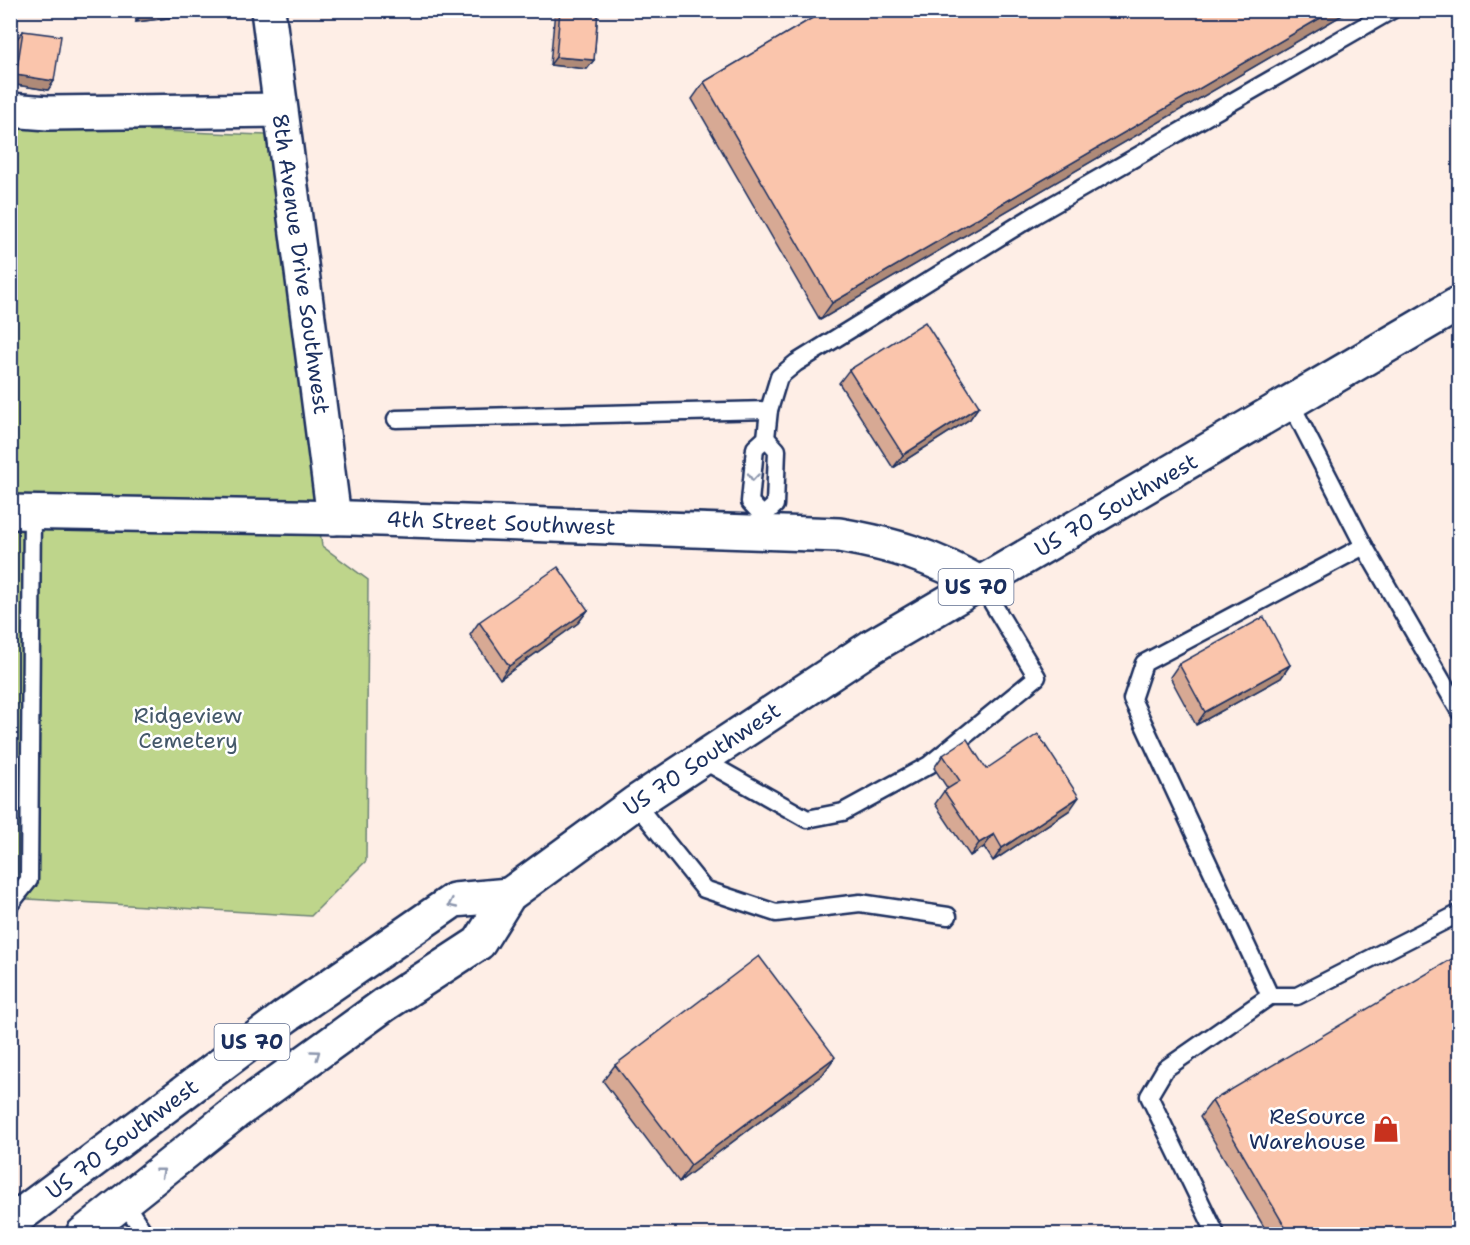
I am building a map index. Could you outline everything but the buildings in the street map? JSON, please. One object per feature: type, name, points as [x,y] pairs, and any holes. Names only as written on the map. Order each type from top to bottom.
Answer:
[{"type":"main road","name":"8th Avenue Drive Southwest","points":[[268,10],[279,110],[309,315],[334,518]]},
{"type":"main road","points":[[10,111],[48,113],[279,110]]},
{"type":"main road","name":"US 70 Southwest","points":[[82,1234],[235,1113],[384,1005],[478,943],[509,895],[635,803],[871,647],[1460,303]]},
{"type":"main road","name":"4th Street Southwest","points":[[21,512],[763,524],[882,542],[916,552],[981,584]]},
{"type":"main road","name":"US 70 Southwest","points":[[10,1222],[286,1016],[454,900],[509,895]]},
{"type":"main road","points":[[10,1198],[59,1186]]},
{"type":"lane","points":[[766,438],[777,450],[775,505],[763,524],[750,502],[755,448],[766,438],[769,410],[779,377],[796,363],[1035,215],[1392,10]]},
{"type":"lane","points":[[1290,402],[1364,546],[1460,712]]},
{"type":"lane","points":[[396,418],[769,410]]},
{"type":"lane","points":[[10,904],[29,880],[21,512]]},
{"type":"lane","points":[[1270,996],[1132,699],[1144,663],[1364,546]]},
{"type":"lane","points":[[701,759],[807,819],[843,812],[929,765],[1037,677],[981,584]]},
{"type":"lane","points":[[635,803],[704,889],[776,913],[860,903],[948,915]]},
{"type":"lane","points":[[1216,1234],[1149,1096],[1165,1069],[1270,996],[1298,996],[1460,913]]},
{"type":"lane","points":[[124,1202],[145,1234]]},
{"type":"green space","name":"Ridgeview Cemetery","points":[[10,125],[266,135],[322,546],[368,580],[366,861],[311,916],[11,898]]},
{"type":"place","name":"ReSource Warehouse","points":[[1386,1129]]}]
